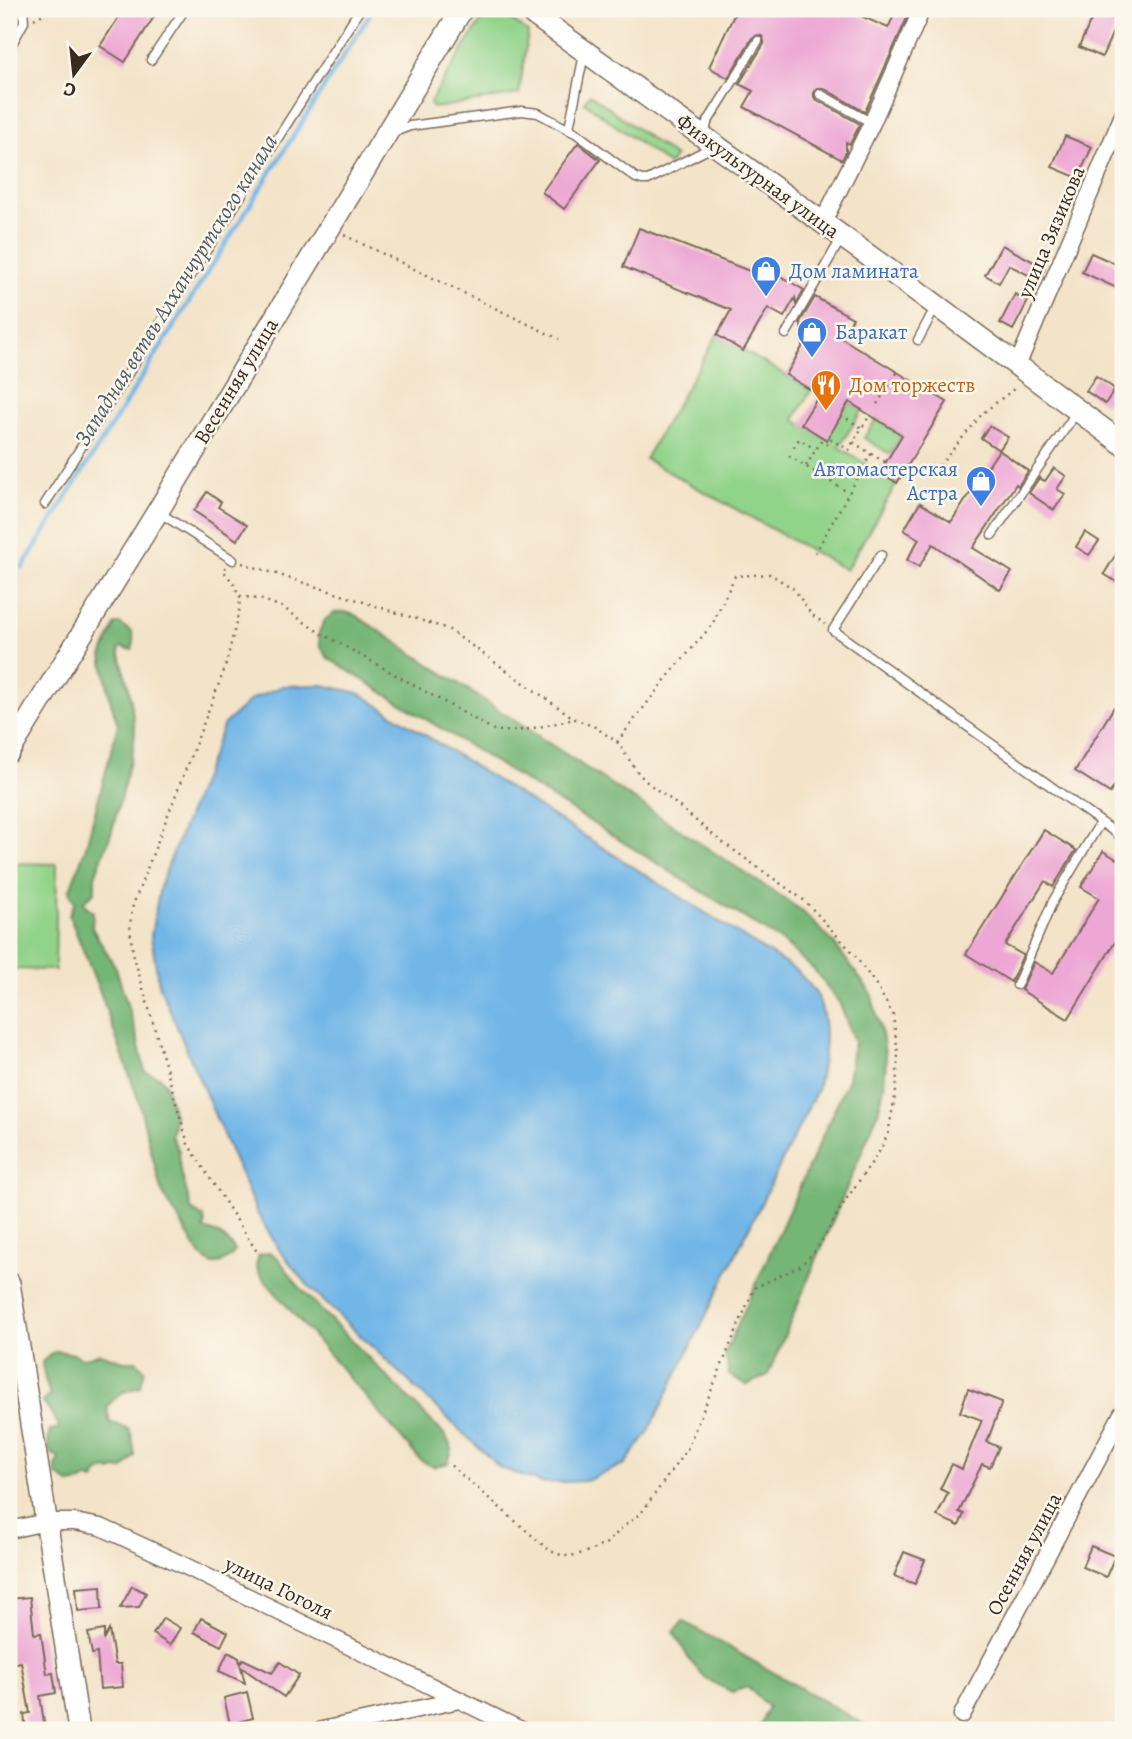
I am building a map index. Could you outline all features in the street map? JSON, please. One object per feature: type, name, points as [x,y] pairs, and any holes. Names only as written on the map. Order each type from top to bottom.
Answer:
[{"type":"street","name":"Весенняя улица","points":[[9,751],[158,511],[462,9]]},
{"type":"street","name":"Физкультурная улица","points":[[526,9],[937,305],[1123,444]]},
{"type":"street","points":[[823,222],[872,123],[922,9]]},
{"type":"street","name":"улица Зязикова","points":[[1023,370],[1123,115]]},
{"type":"street","points":[[9,1283],[79,1730]]},
{"type":"street","name":"Осенняя улица","points":[[962,1715],[1123,1412]]},
{"type":"street","name":"улица Гоголя","points":[[9,1530],[46,1522],[74,1521],[101,1527],[521,1730]]},
{"type":"street","points":[[322,1730],[459,1700]]},
{"type":"lane","points":[[9,49],[24,22],[23,9]]},
{"type":"lane","points":[[151,60],[185,9]]},
{"type":"lane","points":[[45,504],[360,9]]},
{"type":"lane","points":[[383,137],[410,126],[522,111],[538,113],[573,132],[636,178],[648,180],[715,146],[705,133],[707,123],[758,41]]},
{"type":"lane","points":[[573,132],[569,123],[584,51]]},
{"type":"lane","points":[[820,94],[872,123]]},
{"type":"lane","points":[[786,334],[842,236]]},
{"type":"lane","points":[[918,340],[937,305]]},
{"type":"lane","points":[[992,535],[1078,410]]},
{"type":"lane","points":[[158,511],[233,560]]},
{"type":"lane","points":[[881,555],[834,630],[1123,838]]},
{"type":"lane","points":[[1017,985],[1054,901],[1100,823]]},
{"type":"path","points":[[24,22],[52,9]]},
{"type":"path","points":[[329,228],[559,339]]},
{"type":"path","points":[[877,404],[899,370]]},
{"type":"path","points":[[935,471],[1023,370]]},
{"type":"path","points":[[841,415],[862,428]]},
{"type":"path","points":[[806,466],[821,441],[827,444],[830,439],[849,450],[870,415]]},
{"type":"path","points":[[794,447],[799,439],[816,450]]},
{"type":"path","points":[[853,442],[885,462]]},
{"type":"path","points":[[815,553],[872,454]]},
{"type":"path","points":[[789,456],[849,493]]},
{"type":"path","points":[[259,1255],[188,1144],[134,957],[130,927],[133,905],[225,668],[239,611],[240,597],[223,570],[233,560],[448,629],[575,719],[595,727],[617,742],[644,779],[718,839],[805,901],[853,953],[877,986],[893,1015],[898,1054],[896,1091],[888,1134],[879,1152],[845,1201],[817,1249],[800,1266],[754,1288],[687,1449],[642,1512],[607,1543],[576,1555],[564,1556],[551,1551],[448,1463]]},
{"type":"path","points":[[617,742],[712,625],[735,576],[770,574],[794,589],[811,614],[834,630]]},
{"type":"path","points":[[240,597],[263,600],[282,607],[318,632],[494,730],[519,730],[575,719]]},
{"type":"green space","points":[[499,12],[528,32],[519,94],[435,108],[431,106],[430,102],[486,13]]},
{"type":"green space","points":[[590,94],[675,157],[669,165],[584,102]]},
{"type":"green space","points":[[717,335],[811,390],[794,420],[826,439],[849,402],[862,410],[839,447],[897,483],[846,570],[645,459]]},
{"type":"green space","points":[[876,419],[902,435],[890,454],[864,438]]},
{"type":"green space","points":[[334,613],[355,615],[801,910],[832,941],[871,993],[886,1060],[878,1113],[768,1375],[747,1385],[729,1375],[725,1353],[848,1079],[854,1042],[840,1004],[814,970],[783,942],[328,658],[320,646],[319,632],[325,620]]},
{"type":"green space","points":[[115,624],[120,624],[132,632],[134,642],[132,650],[122,647],[119,650],[130,694],[135,731],[133,749],[112,831],[95,876],[95,891],[83,903],[93,912],[92,928],[116,968],[145,1072],[160,1077],[165,1083],[174,1115],[171,1136],[179,1151],[180,1168],[192,1211],[203,1217],[204,1229],[222,1237],[235,1251],[219,1264],[212,1264],[200,1255],[161,1190],[138,1099],[69,915],[75,902],[69,892],[85,850],[118,725],[102,656]]},
{"type":"green space","points":[[10,863],[57,864],[55,970],[9,969]]},
{"type":"green space","points":[[270,1252],[324,1313],[446,1436],[452,1449],[448,1463],[434,1467],[421,1461],[260,1275],[256,1265],[259,1255]]},
{"type":"green space","points":[[57,1351],[75,1354],[81,1358],[100,1353],[124,1361],[136,1361],[145,1370],[140,1387],[121,1393],[107,1406],[110,1423],[128,1429],[132,1437],[135,1456],[123,1470],[108,1469],[97,1473],[94,1480],[88,1478],[71,1484],[56,1475],[59,1457],[50,1450],[48,1438],[50,1430],[57,1429],[59,1425],[43,1402],[50,1394],[42,1362]]},
{"type":"green space","points":[[683,1621],[874,1730],[758,1730],[768,1707],[748,1687],[732,1692],[706,1679],[690,1661],[674,1632]]},
{"type":"water","points":[[322,685],[359,693],[797,971],[818,997],[822,1008],[824,1055],[817,1090],[648,1433],[625,1464],[586,1481],[542,1483],[500,1468],[311,1289],[280,1251],[257,1213],[159,985],[151,936],[160,886],[224,724],[252,699],[283,686]]},
{"type":"building","points":[[124,9],[159,9],[125,62],[100,46]]},
{"type":"building","points":[[737,9],[845,9],[888,28],[897,9],[911,9],[865,112],[823,88],[814,91],[817,100],[860,124],[850,144],[846,142],[846,152],[842,160],[744,107],[753,91],[739,84],[764,44],[762,36],[752,38],[728,78],[709,67]]},
{"type":"building","points":[[1096,9],[1123,9],[1102,57],[1079,47]]},
{"type":"building","points":[[1065,136],[1092,147],[1078,178],[1052,167]]},
{"type":"building","points":[[578,143],[600,160],[564,209],[542,192]]},
{"type":"building","points":[[639,228],[752,272],[758,263],[804,290],[796,304],[795,298],[784,317],[768,308],[743,351],[717,335],[731,310],[623,267]]},
{"type":"building","points":[[1002,245],[1045,268],[1038,280],[1009,265],[999,283],[985,275]]},
{"type":"building","points":[[1091,253],[1123,267],[1123,291],[1082,272]]},
{"type":"building","points":[[1015,294],[1028,301],[1013,330],[1000,323]]},
{"type":"building","points":[[815,297],[853,318],[841,338],[947,402],[897,483],[880,472],[902,435],[849,402],[827,440],[801,424],[819,395],[786,375],[805,342],[800,322]]},
{"type":"building","points":[[1096,376],[1115,389],[1105,404],[1086,391]]},
{"type":"building","points":[[989,426],[1008,437],[999,450],[981,438]]},
{"type":"building","name":"Автомастерская Астра","points":[[999,450],[1028,471],[1018,486],[1016,484],[973,548],[1012,572],[1000,590],[933,544],[919,567],[907,560],[919,539],[904,530],[920,503],[951,522]]},
{"type":"building","points":[[1054,468],[1066,476],[1057,489],[1065,494],[1054,510],[1029,493],[1039,478],[1045,481]]},
{"type":"building","points":[[207,492],[221,502],[218,507],[247,525],[237,540],[194,511]]},
{"type":"building","points":[[1085,532],[1099,541],[1089,555],[1076,547]]},
{"type":"building","points":[[1123,543],[1123,586],[1104,574]]},
{"type":"building","points":[[1114,707],[1123,713],[1123,772],[1110,793],[1075,771]]},
{"type":"building","points":[[1044,830],[1076,850],[1053,887],[1045,881],[1005,945],[1023,955],[1011,982],[966,954]]},
{"type":"building","points":[[1103,851],[1123,863],[1123,929],[1068,1019],[1021,990],[1034,962],[1053,973],[1099,898],[1081,887]]},
{"type":"building","points":[[968,1389],[1002,1402],[987,1442],[999,1447],[990,1467],[982,1464],[959,1512],[964,1514],[959,1526],[937,1516],[948,1493],[940,1489],[952,1464],[962,1469],[982,1420],[960,1412]]},
{"type":"building","points":[[1091,1546],[1115,1556],[1106,1577],[1082,1567]]},
{"type":"building","points":[[904,1552],[925,1560],[915,1584],[894,1576]]},
{"type":"building","points":[[101,1586],[102,1609],[78,1611],[76,1588]]},
{"type":"building","points":[[132,1586],[146,1593],[139,1607],[120,1608]]},
{"type":"building","points":[[30,1597],[34,1634],[41,1633],[47,1674],[53,1673],[56,1693],[40,1696],[45,1730],[26,1730],[24,1714],[30,1713],[21,1662],[11,1664],[9,1650],[9,1599]]},
{"type":"building","points":[[163,1618],[180,1628],[170,1645],[153,1634]]},
{"type":"building","points":[[201,1618],[228,1632],[221,1646],[194,1632]]},
{"type":"building","points":[[104,1630],[104,1639],[109,1630],[115,1664],[121,1664],[123,1687],[100,1689],[97,1653],[92,1654],[88,1633]]},
{"type":"building","points":[[228,1652],[239,1658],[240,1664],[243,1659],[272,1673],[280,1662],[299,1675],[284,1697],[241,1667],[245,1683],[219,1671]]},
{"type":"building","points":[[247,1692],[253,1718],[230,1724],[224,1698]]},
{"type":"waterway","name":"Западная ветвь Алханчуртского канала","points":[[22,568],[373,9]]},
{"type":"waterway","name":"Западная ветвь Алханчуртского канала","points":[[9,589],[15,579]]},
{"type":"place","name":"Дом ламината","points":[[766,298]]},
{"type":"place","name":"Баракат","points":[[812,359]]},
{"type":"place","name":"Дом торжеств","points":[[826,412]]},
{"type":"place","name":"Автомастерская Астра","points":[[981,508]]}]
